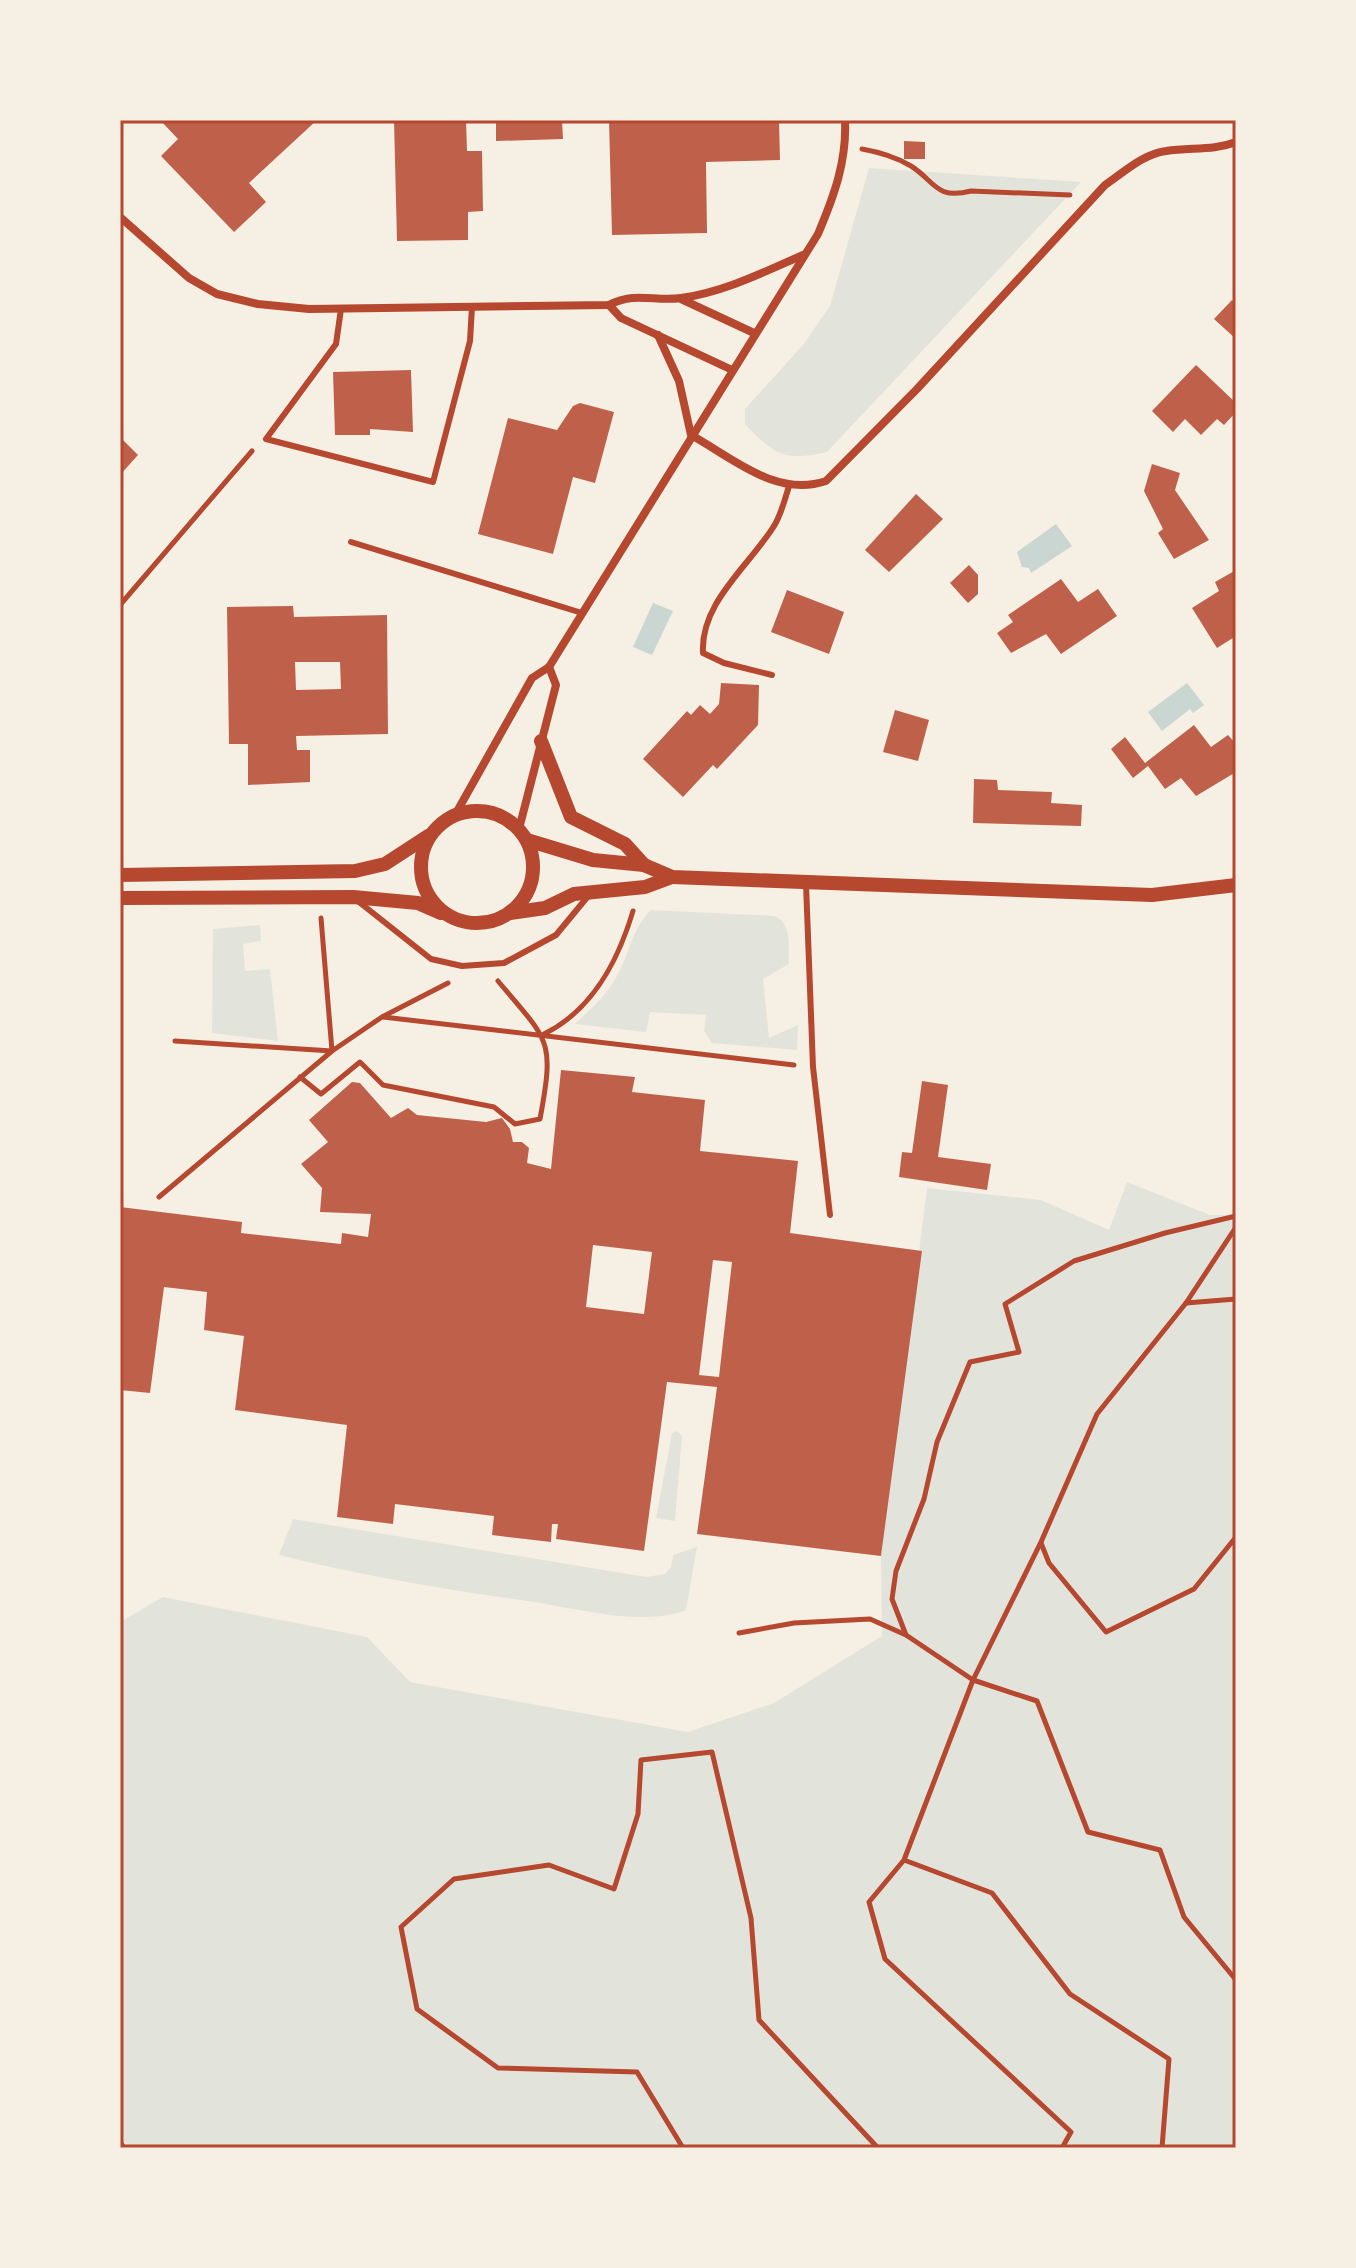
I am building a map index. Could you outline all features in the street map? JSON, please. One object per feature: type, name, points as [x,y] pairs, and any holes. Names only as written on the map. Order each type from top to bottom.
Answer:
[{"type":"street","points":[[120,875],[355,871],[385,864],[455,815],[532,678],[549,667],[730,369],[804,255],[834,195],[846,146],[845,120]]},
{"type":"street","points":[[658,335],[679,381],[691,435],[767,479],[789,486],[810,486],[826,481],[917,389],[1095,196],[1142,158],[1164,151],[1212,149],[1236,142]]},
{"type":"street","points":[[120,217],[189,278],[217,294],[258,304],[341,309],[609,305],[626,296],[680,299],[733,286],[804,255]]},
{"type":"street","points":[[680,299],[754,333]]},
{"type":"street","points":[[609,305],[621,318],[730,369]]},
{"type":"street","points":[[510,913],[530,887],[533,856],[523,834],[541,741],[556,685],[549,667]]},
{"type":"street","points":[[541,741],[571,817],[625,844],[644,865]]},
{"type":"street","points":[[455,815],[489,812],[523,834],[593,860],[644,865],[672,877]]},
{"type":"street","points":[[432,833],[422,856],[423,881],[429,896],[454,918]]},
{"type":"street","points":[[120,898],[353,897],[418,903],[454,918],[482,922],[510,913],[545,908],[574,894],[636,888],[672,877],[1152,895],[1236,885]]},
{"type":"lane","points":[[341,309],[336,344],[266,439],[433,482],[470,341],[472,307]]},
{"type":"lane","points":[[772,675],[724,663],[703,653],[702,631],[719,601],[776,524],[789,486]]},
{"type":"lane","points":[[351,542],[582,613]]},
{"type":"lane","points":[[806,882],[813,1067],[830,1215]]},
{"type":"lane","points":[[353,897],[431,959],[462,966],[504,963],[556,935],[592,891]]},
{"type":"path","points":[[846,146],[880,152],[913,167],[937,190],[956,195],[971,191],[1095,196]]},
{"type":"path","points":[[120,605],[248,454],[266,439]]},
{"type":"path","points":[[543,1035],[574,1015],[590,999],[615,962],[633,912],[636,888]]},
{"type":"path","points":[[322,918],[332,1051]]},
{"type":"path","points":[[159,1197],[300,1077],[332,1051],[382,1017],[484,965],[543,1035],[550,1063],[540,1119],[515,1124],[494,1107],[383,1085],[360,1062],[321,1094],[300,1077]]},
{"type":"path","points":[[382,1017],[813,1067]]},
{"type":"path","points":[[175,1041],[332,1051]]},
{"type":"path","points":[[906,1635],[892,1599],[896,1571],[924,1499],[937,1442],[970,1362],[1019,1352],[1005,1304],[1074,1261],[1165,1233],[1236,1216]]},
{"type":"path","points":[[1062,2148],[1071,2132],[885,1959],[869,1902],[904,1860],[973,1680],[1041,1542],[1097,1414],[1186,1303],[1236,1227]]},
{"type":"path","points":[[1186,1303],[1236,1299]]},
{"type":"path","points":[[1041,1542],[1049,1563],[1106,1632],[1194,1589],[1236,1537]]},
{"type":"path","points":[[739,1633],[794,1623],[870,1619],[906,1635],[973,1680],[1037,1701],[1088,1832],[1160,1850],[1184,1917],[1236,1980]]},
{"type":"path","points":[[683,2148],[637,2072],[498,2068],[417,2009],[401,1927],[454,1879],[549,1865],[614,1889],[638,1814],[641,1760],[712,1752],[751,1918],[759,2020],[878,2148]]},
{"type":"path","points":[[904,1860],[992,1893],[1070,1994],[1169,2059],[1162,2148]]},
{"type":"path","points":[[120,2142],[124,2148]]},
{"type":"shaded area","points":[[869,168],[1081,182],[827,452],[791,456],[773,449],[745,424],[745,409],[803,345],[830,306]]},
{"type":"shaded area","points":[[1056,524],[1072,546],[1031,573],[1029,568],[1022,567],[1017,552]]},
{"type":"shaded area","points":[[653,603],[673,611],[652,655],[633,647]]},
{"type":"shaded area","points":[[1187,683],[1204,705],[1193,713],[1190,709],[1162,731],[1148,712]]},
{"type":"shaded area","points":[[651,910],[775,916],[781,920],[787,930],[789,964],[763,979],[769,1038],[798,1025],[797,1050],[712,1043],[704,1031],[706,1015],[650,1012],[646,1032],[575,1024],[613,983],[639,926]]},
{"type":"shaded area","points":[[260,925],[261,941],[243,944],[245,971],[270,969],[278,1041],[212,1033],[213,929]]},
{"type":"shaded area","points":[[1127,1182],[1210,1215],[1236,1215],[1236,2148],[120,2148],[120,1622],[163,1597],[367,1637],[410,1682],[688,1732],[774,1703],[882,1636],[881,1556],[927,1188],[1041,1200],[1109,1230]]},
{"type":"shaded area","points":[[677,1431],[682,1436],[675,1521],[656,1518],[672,1433]]},
{"type":"shaded area","points":[[293,1519],[646,1577],[665,1574],[671,1567],[673,1555],[697,1547],[686,1610],[669,1615],[631,1617],[406,1582],[279,1555]]},
{"type":"building","points":[[160,120],[317,120],[249,183],[266,202],[234,232],[161,156],[178,139]]},
{"type":"building","points":[[394,120],[466,120],[467,151],[482,151],[483,211],[468,212],[468,240],[397,241]]},
{"type":"building","points":[[496,120],[562,120],[563,139],[496,141]]},
{"type":"building","points":[[609,120],[779,120],[780,160],[706,162],[707,233],[612,235]]},
{"type":"building","points":[[904,141],[925,142],[925,159],[904,159]]},
{"type":"building","points":[[1232,300],[1236,304],[1236,339],[1214,319]]},
{"type":"building","points":[[1196,365],[1236,403],[1236,412],[1224,425],[1217,419],[1201,435],[1185,419],[1173,432],[1152,411]]},
{"type":"building","points":[[411,370],[413,432],[370,429],[370,435],[335,435],[333,372]]},
{"type":"building","points":[[580,403],[614,412],[595,483],[573,477],[553,554],[478,534],[508,418],[557,430],[573,406]]},
{"type":"building","points":[[120,437],[138,455],[120,475]]},
{"type":"building","points":[[1152,464],[1180,473],[1175,490],[1209,540],[1174,559],[1158,533],[1163,529],[1144,491]]},
{"type":"building","points":[[916,494],[943,519],[889,572],[865,550]]},
{"type":"building","points":[[969,565],[978,575],[978,594],[968,603],[950,583]]},
{"type":"building","points":[[1236,570],[1236,636],[1217,648],[1192,608],[1219,591],[1215,582]]},
{"type":"building","points":[[1061,579],[1078,602],[1098,589],[1117,616],[1061,654],[1046,634],[1011,653],[997,633],[1013,622],[1008,615]]},
{"type":"building","points":[[787,590],[844,612],[829,654],[771,632]]},
{"type":"building","points":[[293,606],[294,617],[387,615],[388,734],[296,736],[297,750],[310,750],[310,782],[248,785],[248,744],[229,744],[227,607]],"holes":[[[295,662],[340,662],[341,689],[296,690]]]},
{"type":"building","points":[[721,683],[759,685],[758,725],[717,769],[713,765],[683,797],[643,759],[687,711],[691,715],[700,705],[710,714],[719,704]]},
{"type":"building","points":[[895,710],[929,720],[918,761],[883,752]]},
{"type":"building","points":[[1194,725],[1211,747],[1228,735],[1236,744],[1236,772],[1196,796],[1181,778],[1165,789],[1148,766],[1133,778],[1111,749],[1125,737],[1145,763]]},
{"type":"building","points":[[974,779],[997,780],[998,790],[1052,792],[1051,803],[1082,805],[1081,826],[973,823]]},
{"type":"building","points":[[561,1070],[635,1077],[632,1092],[705,1100],[700,1151],[798,1161],[790,1233],[922,1251],[881,1556],[697,1534],[717,1387],[667,1382],[644,1551],[556,1539],[558,1524],[552,1524],[551,1542],[492,1535],[494,1516],[395,1504],[393,1524],[337,1517],[347,1425],[235,1410],[244,1336],[204,1330],[207,1292],[164,1287],[150,1393],[120,1390],[120,1207],[242,1222],[241,1233],[341,1244],[342,1233],[368,1237],[371,1214],[320,1212],[322,1188],[301,1164],[328,1142],[309,1120],[352,1082],[360,1083],[391,1118],[408,1108],[417,1115],[486,1122],[502,1118],[510,1129],[513,1142],[522,1142],[529,1148],[527,1163],[551,1169]],"holes":[[[593,1245],[652,1252],[644,1314],[586,1307]],[[713,1260],[732,1262],[719,1377],[699,1375]]]},
{"type":"building","points":[[922,1081],[948,1085],[938,1157],[991,1164],[987,1190],[899,1177],[902,1152],[912,1153]]}]
